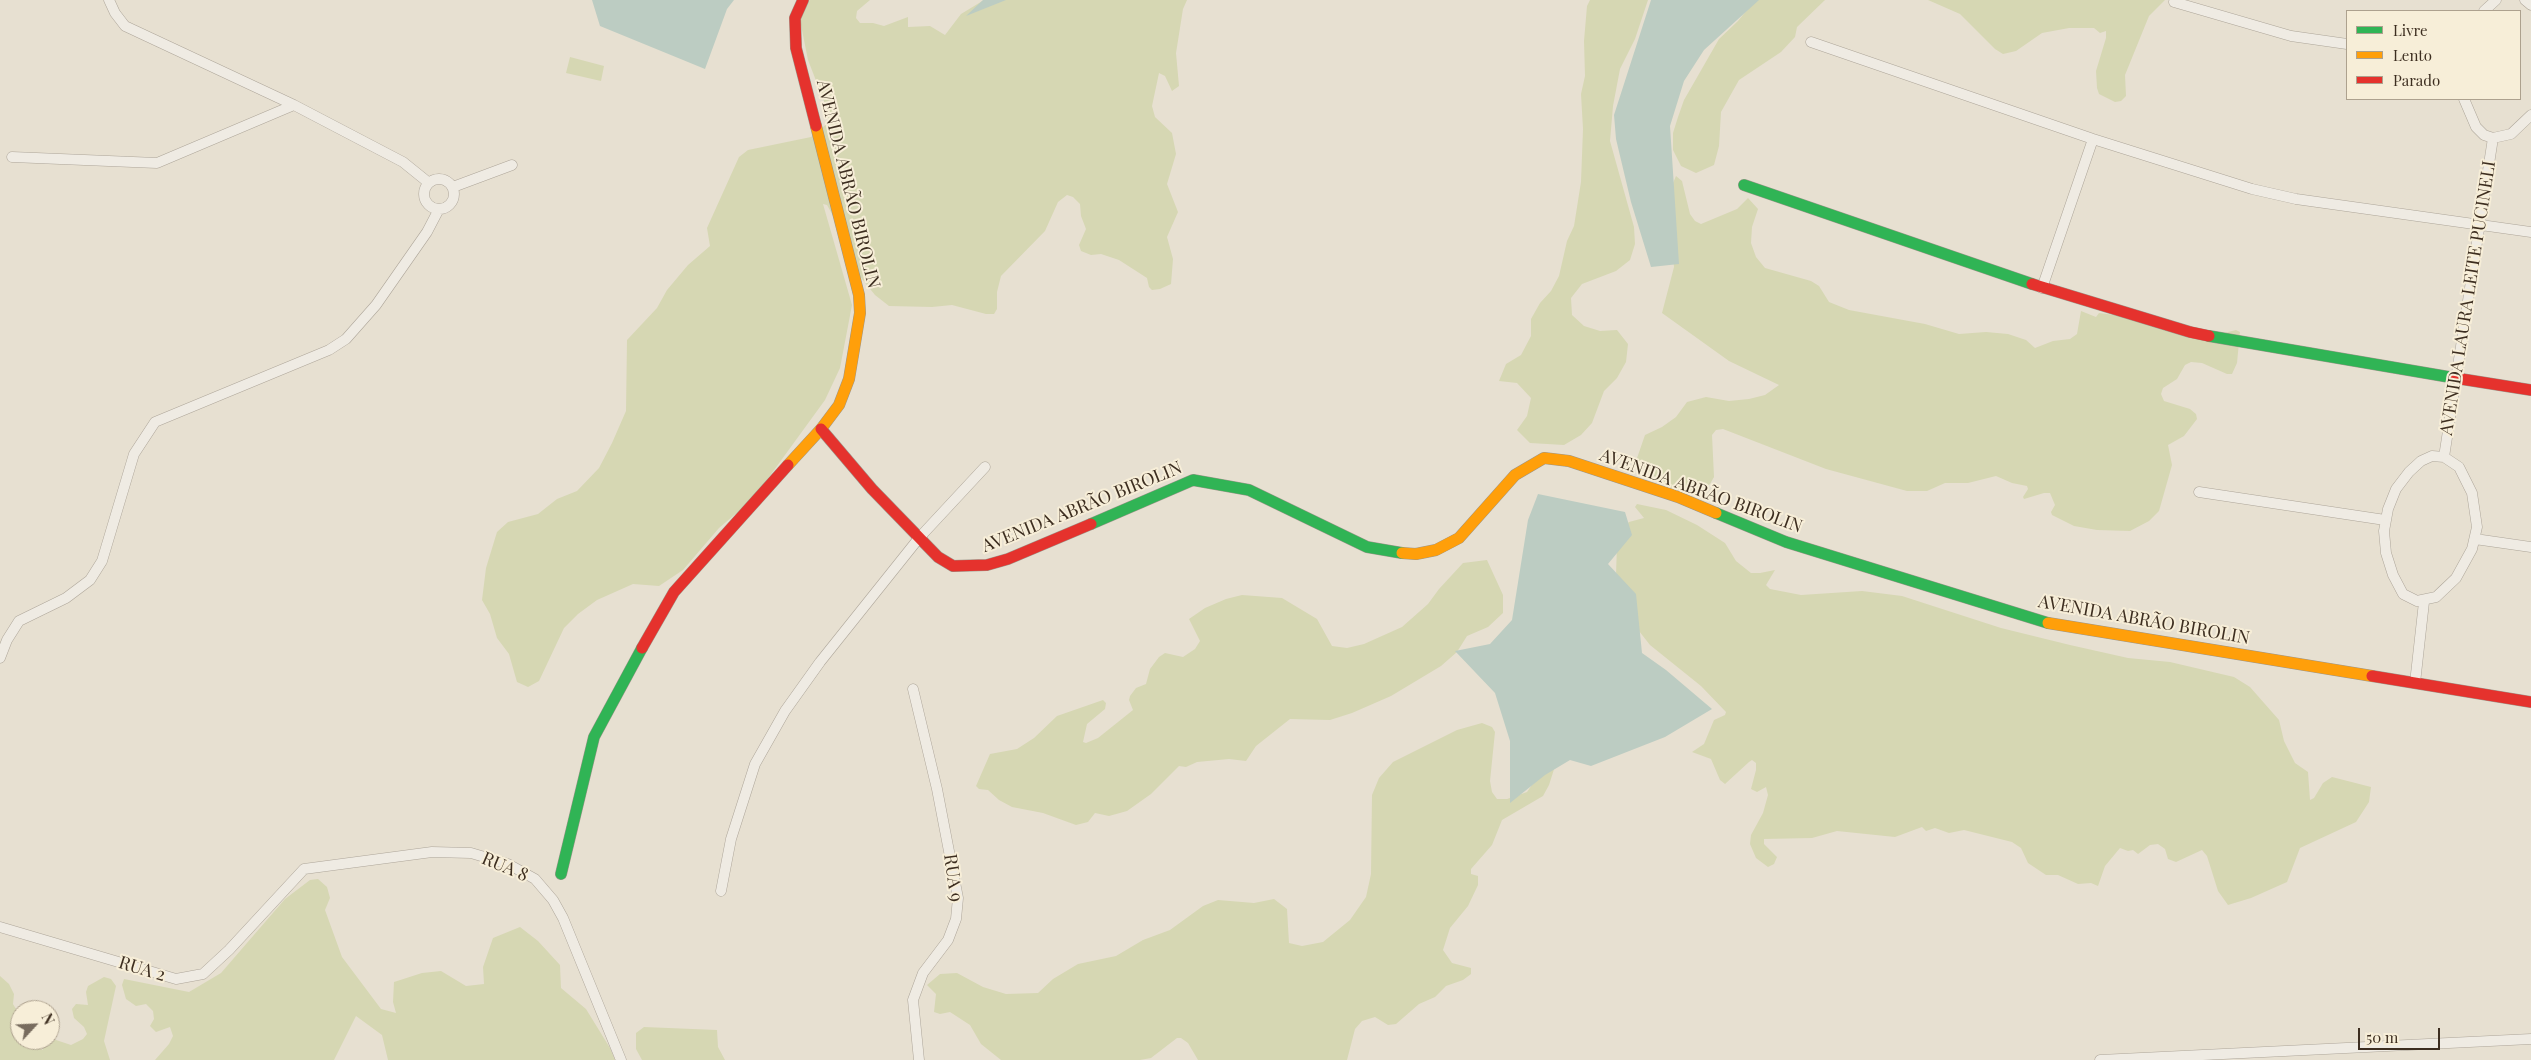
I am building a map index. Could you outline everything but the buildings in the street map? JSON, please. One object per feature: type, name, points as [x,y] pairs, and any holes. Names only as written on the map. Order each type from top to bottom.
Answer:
[{"type":"street","points":[[109,0],[115,13],[125,26],[294,105],[403,162],[429,183]]},
{"type":"street","name":"AVENIDA ABRÃO BIROLIN","points":[[561,874],[594,737],[674,592],[821,429],[840,405],[850,379],[860,313],[859,294],[796,48],[795,18],[803,0]]},
{"type":"street","points":[[2485,10],[2496,0]]},
{"type":"street","points":[[2525,0],[2531,5]]},
{"type":"street","points":[[2174,2],[2266,29],[2346,44]]},
{"type":"street","points":[[1812,42],[2093,139],[2273,194],[2531,232]]},
{"type":"street","name":"AVENIDA LAURA LEITE PUCINELI","points":[[2464,100],[2480,131],[2493,138],[2511,134],[2531,115]]},
{"type":"street","points":[[12,157],[157,163],[294,105]]},
{"type":"street","name":"AVENIDA LAURA LEITE PUCINELI","points":[[2444,457],[2493,138]]},
{"type":"street","points":[[2042,288],[2093,139]]},
{"type":"street","points":[[453,188],[512,165]]},
{"type":"street","points":[[439,209],[430,205],[424,197],[426,187],[429,183],[442,179],[453,188]]},
{"type":"street","points":[[1744,184],[2042,288],[2199,334],[2455,379],[2531,390]]},
{"type":"street","points":[[0,658],[7,640],[19,621],[66,598],[90,580],[102,561],[134,454],[155,422],[329,350],[346,339],[393,280],[427,232],[439,209],[452,202],[453,188]]},
{"type":"street","name":"AVENIDA ABRÃO BIROLIN","points":[[821,429],[872,489],[919,538],[938,557],[953,566],[988,565],[1008,559],[1193,480],[1249,490],[1322,527],[1367,546],[1390,553],[1416,554],[1436,550],[1459,538],[1515,475],[1544,458],[1569,462],[1678,497],[1786,542],[2057,626],[2531,702]]},
{"type":"street","name":"AVENIDA LAURA LEITE PUCINELI","points":[[2444,457],[2459,467],[2472,493],[2476,516],[2475,538],[2468,560],[2456,578],[2436,597],[2424,602],[2408,597],[2392,575],[2385,548],[2385,520],[2394,494],[2409,472],[2427,458],[2444,457]]},
{"type":"street","points":[[721,891],[738,815],[760,757],[785,711],[820,662],[919,538],[985,467]]},
{"type":"street","points":[[2199,492],[2385,520]]},
{"type":"street","points":[[2475,538],[2531,547]]},
{"type":"street","points":[[2414,683],[2424,602]]},
{"type":"street","name":"RUA 9","points":[[913,689],[937,789],[958,898],[956,919],[948,940],[923,973],[913,1000],[919,1060]]},
{"type":"street","name":"RUA 8","points":[[304,869],[432,852],[471,853],[508,864],[535,879],[553,900],[563,918],[621,1060]]},
{"type":"street","name":"RUA 2","points":[[0,927],[176,979],[203,974],[229,950],[304,869]]},
{"type":"street","points":[[2100,1060],[2531,1040]]},
{"type":"green space","points":[[809,0],[870,0],[857,11],[856,18],[860,23],[873,23],[884,26],[908,17],[908,27],[930,26],[945,35],[961,14],[984,0],[1187,0],[1183,9],[1176,53],[1179,86],[1172,91],[1165,76],[1159,73],[1152,106],[1155,117],[1172,133],[1176,154],[1167,184],[1178,212],[1167,237],[1173,259],[1171,284],[1152,290],[1149,287],[1147,278],[1119,260],[1101,254],[1091,255],[1081,251],[1079,245],[1086,229],[1081,216],[1080,204],[1073,197],[1067,195],[1058,202],[1045,231],[1001,276],[997,292],[997,309],[994,314],[986,314],[952,305],[932,307],[889,306],[875,295],[858,274],[832,214],[827,205],[823,204],[852,305],[840,368],[825,400],[753,499],[719,528],[683,570],[659,586],[633,584],[597,600],[578,614],[564,628],[539,681],[528,687],[517,682],[509,654],[497,638],[490,614],[482,600],[486,568],[497,532],[508,522],[538,514],[557,499],[577,491],[599,468],[626,411],[627,340],[657,308],[667,290],[688,265],[710,246],[707,228],[739,157],[748,150],[811,137],[829,122],[827,109],[808,60],[800,20]]},
{"type":"green space","points":[[1590,0],[1648,0],[1635,39],[1620,69],[1613,106],[1610,141],[1634,227],[1635,244],[1630,260],[1616,271],[1582,284],[1571,298],[1572,315],[1584,326],[1600,331],[1617,330],[1628,344],[1626,362],[1617,378],[1604,391],[1592,423],[1581,435],[1564,445],[1530,443],[1517,430],[1527,416],[1531,398],[1517,383],[1499,381],[1506,364],[1521,355],[1531,336],[1531,319],[1559,276],[1567,241],[1574,226],[1581,182],[1583,129],[1581,94],[1585,76],[1584,41],[1587,6]]},
{"type":"green space","points":[[1755,0],[1825,0],[1797,27],[1795,37],[1781,52],[1739,80],[1721,112],[1719,146],[1714,165],[1696,173],[1681,166],[1673,150],[1673,133],[1678,117],[1684,100],[1719,39],[1738,21]]},
{"type":"green space","points":[[1928,0],[2165,0],[2149,16],[2125,75],[2126,96],[2121,101],[2115,102],[2099,94],[2097,88],[2096,71],[2106,38],[2106,31],[2100,33],[2094,28],[2069,28],[2042,33],[2016,51],[2003,54],[1995,49],[1960,14]]},
{"type":"green space","points":[[570,57],[604,66],[601,81],[566,73]]},
{"type":"green space","points":[[1676,176],[1682,181],[1690,214],[1695,221],[1701,224],[1737,209],[1748,198],[1758,209],[1752,227],[1751,243],[1756,257],[1765,268],[1811,281],[1819,286],[1829,302],[1849,310],[1925,324],[1959,334],[1986,332],[2008,334],[2026,340],[2035,348],[2053,341],[2070,339],[2077,334],[2081,311],[2096,317],[2099,313],[2138,318],[2216,335],[2236,330],[2240,332],[2237,363],[2232,374],[2227,374],[2202,363],[2191,362],[2185,365],[2177,379],[2163,388],[2161,394],[2164,401],[2190,409],[2196,414],[2197,419],[2184,436],[2168,445],[2172,465],[2159,511],[2149,521],[2130,531],[2097,530],[2074,526],[2052,515],[2051,512],[2055,505],[2050,493],[2024,499],[2023,497],[2028,489],[2027,486],[2012,483],[1996,476],[1968,483],[1945,483],[1927,491],[1907,491],[1826,469],[1723,429],[1716,430],[1712,435],[1714,477],[1710,484],[1702,489],[1687,492],[1673,489],[1636,461],[1645,435],[1662,427],[1676,417],[1687,402],[1706,397],[1729,401],[1749,399],[1765,395],[1779,385],[1729,361],[1662,313],[1674,267],[1669,208]]},
{"type":"green space","points":[[1637,504],[1666,510],[1697,525],[1725,543],[1736,561],[1751,573],[1775,570],[1766,585],[1770,589],[1801,595],[1862,591],[1902,596],[2001,628],[2070,645],[2128,658],[2170,662],[2234,677],[2250,687],[2279,720],[2284,741],[2295,763],[2308,772],[2310,800],[2314,798],[2323,783],[2332,777],[2371,787],[2369,802],[2356,822],[2300,848],[2287,882],[2251,898],[2228,905],[2218,891],[2207,856],[2202,850],[2176,862],[2168,859],[2165,849],[2158,844],[2150,845],[2138,854],[2133,850],[2128,851],[2120,848],[2105,866],[2098,886],[2091,883],[2078,884],[2058,875],[2046,875],[2028,863],[2021,848],[2012,842],[1964,830],[1949,833],[1935,828],[1926,831],[1922,827],[1895,837],[1837,831],[1812,838],[1764,839],[1764,844],[1777,857],[1774,864],[1768,867],[1756,858],[1750,844],[1751,835],[1763,813],[1768,795],[1766,787],[1757,792],[1751,789],[1756,763],[1752,760],[1749,762],[1725,784],[1720,780],[1711,759],[1692,752],[1704,744],[1714,720],[1725,715],[1726,712],[1701,686],[1650,645],[1639,631],[1616,575],[1617,545],[1625,526],[1629,522],[1644,518],[1635,507]]},
{"type":"green space","points":[[1487,560],[1503,595],[1503,613],[1488,627],[1467,636],[1457,652],[1441,666],[1391,696],[1352,713],[1330,720],[1290,719],[1256,746],[1246,761],[1229,759],[1197,762],[1186,767],[1179,766],[1151,794],[1127,811],[1109,816],[1095,813],[1088,822],[1076,825],[1043,813],[1012,807],[999,800],[988,790],[979,789],[976,786],[990,754],[1017,749],[1034,738],[1057,716],[1103,700],[1106,703],[1105,709],[1087,724],[1083,742],[1086,743],[1098,738],[1133,710],[1129,700],[1130,696],[1136,688],[1146,684],[1150,669],[1159,657],[1165,653],[1183,657],[1195,649],[1200,641],[1189,619],[1205,608],[1226,599],[1242,595],[1282,598],[1317,619],[1332,646],[1347,648],[1364,644],[1402,627],[1428,604],[1463,563]]},
{"type":"green space","points":[[1482,723],[1492,727],[1495,732],[1490,781],[1492,792],[1497,799],[1507,799],[1527,792],[1546,764],[1556,763],[1549,785],[1543,796],[1502,820],[1492,845],[1471,869],[1471,874],[1478,876],[1478,885],[1468,906],[1450,928],[1443,950],[1452,963],[1471,968],[1471,974],[1463,980],[1446,986],[1435,997],[1419,1004],[1396,1024],[1388,1025],[1375,1017],[1362,1021],[1355,1029],[1347,1060],[1198,1060],[1188,1043],[1181,1038],[1177,1038],[1151,1058],[1140,1060],[1001,1060],[981,1044],[970,1025],[950,1012],[940,1014],[934,1012],[936,994],[927,985],[940,974],[957,973],[983,987],[1006,994],[1038,993],[1053,979],[1078,964],[1116,956],[1143,940],[1170,930],[1203,906],[1218,900],[1254,903],[1274,899],[1287,909],[1289,943],[1302,946],[1323,942],[1350,920],[1366,897],[1371,874],[1372,795],[1379,778],[1393,762],[1457,730]]},
{"type":"green space","points":[[318,879],[327,887],[330,898],[325,910],[342,957],[381,1009],[396,1013],[393,1002],[394,982],[422,973],[441,971],[466,986],[484,984],[483,967],[493,938],[520,927],[538,941],[560,965],[561,988],[586,1009],[610,1048],[615,1060],[388,1060],[382,1035],[356,1016],[334,1060],[155,1060],[169,1044],[173,1036],[170,1027],[156,1032],[150,1026],[154,1019],[153,1011],[146,1004],[136,1006],[126,999],[122,985],[124,979],[189,992],[221,973],[285,899],[310,880]]},
{"type":"green space","points":[[0,976],[9,984],[14,994],[13,1000],[10,1000],[10,1050],[60,1050],[60,1041],[71,1045],[83,1039],[87,1034],[84,1027],[74,1018],[72,1009],[76,1004],[88,1005],[86,992],[88,986],[104,977],[111,979],[116,986],[104,1041],[110,1060],[0,1060]]},
{"type":"green space","points":[[644,1027],[717,1030],[718,1047],[725,1060],[642,1060],[636,1049],[636,1033]]},
{"type":"shaded area","points":[[592,0],[734,0],[727,9],[705,69],[600,26]]},
{"type":"shaded area","points":[[983,0],[1006,0],[966,16]]},
{"type":"shaded area","points":[[1651,0],[1759,0],[1704,50],[1684,81],[1670,126],[1679,264],[1651,267],[1631,202],[1616,139],[1614,115]]},
{"type":"shaded area","points":[[1538,494],[1625,512],[1632,535],[1608,564],[1636,594],[1642,653],[1666,670],[1712,709],[1665,737],[1591,766],[1570,760],[1545,775],[1510,803],[1510,741],[1495,693],[1455,651],[1490,644],[1512,620],[1528,520]]},
{"type":"traffic: fast","points":[[1744,185],[2032,284]]},
{"type":"traffic: fast","points":[[2209,336],[2455,378]]},
{"type":"traffic: fast","points":[[1091,524],[1193,480],[1249,490],[1367,547],[1402,553]]},
{"type":"traffic: fast","points":[[1716,513],[1786,542],[2048,623]]},
{"type":"traffic: fast","points":[[561,874],[594,737],[642,648]]},
{"type":"traffic: slow","points":[[788,465],[821,429],[839,405],[849,379],[860,313],[859,295],[816,126]]},
{"type":"traffic: slow","points":[[1402,553],[1416,554],[1436,550],[1459,538],[1515,475],[1544,458],[1569,461],[1678,497],[1716,513]]},
{"type":"traffic: slow","points":[[2048,623],[2372,676]]},
{"type":"traffic: jam","points":[[803,0],[795,18],[796,48],[816,126]]},
{"type":"traffic: jam","points":[[2032,284],[2190,332],[2209,336]]},
{"type":"traffic: jam","points":[[2455,378],[2531,390]]},
{"type":"traffic: jam","points":[[821,429],[872,489],[938,557],[953,566],[987,565],[1008,559],[1091,524]]},
{"type":"traffic: jam","points":[[642,648],[674,592],[788,465]]},
{"type":"traffic: jam","points":[[2372,676],[2531,702]]}]
